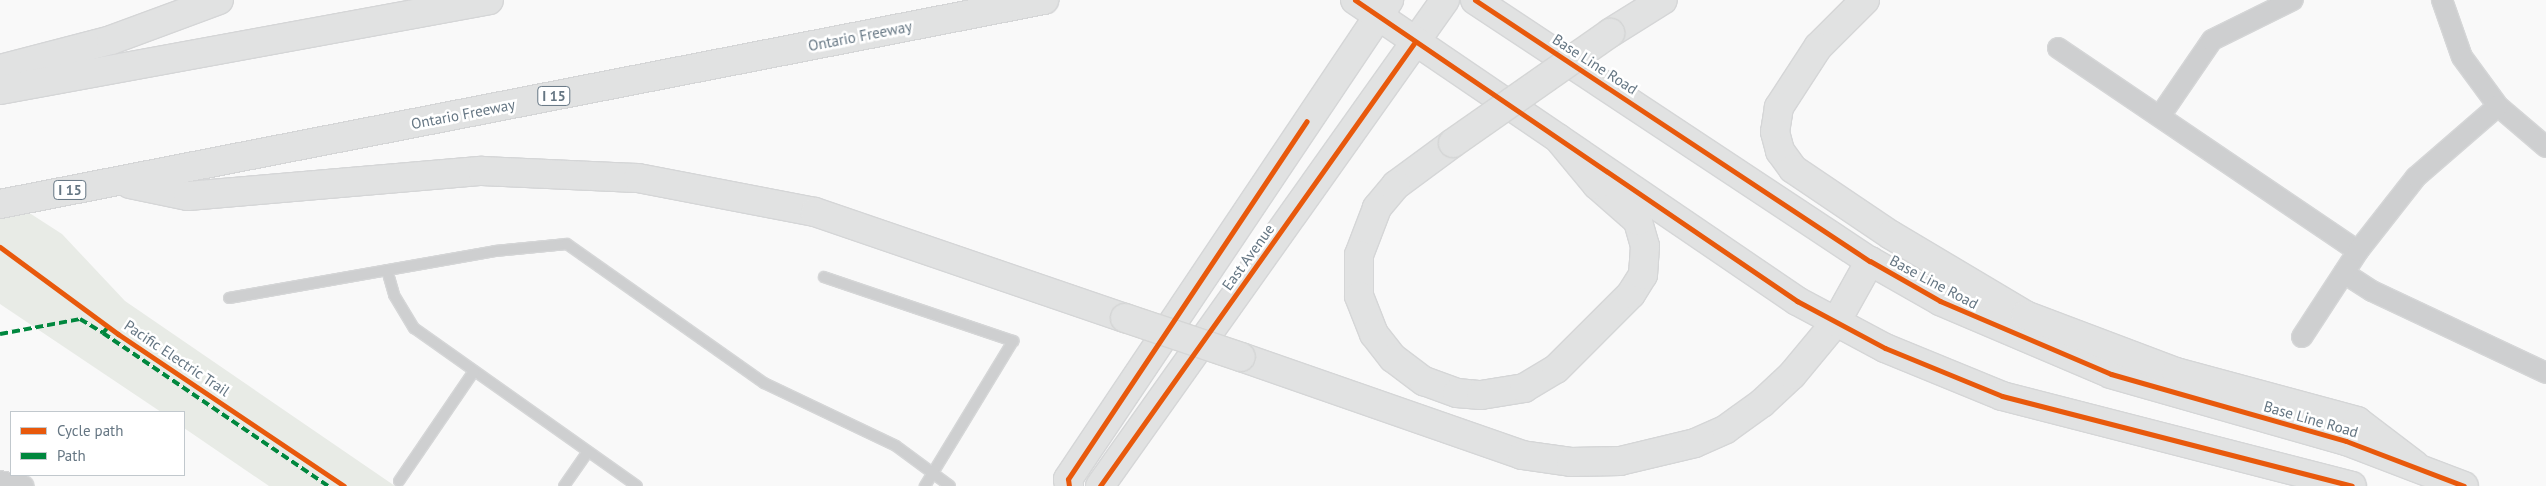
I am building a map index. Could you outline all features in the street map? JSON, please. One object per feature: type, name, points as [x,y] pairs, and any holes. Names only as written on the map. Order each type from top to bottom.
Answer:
[{"type":"main road","points":[[0,69],[111,40],[219,0]]},
{"type":"main road","points":[[0,90],[489,0]]},
{"type":"main road","name":"Ontario Freeway","points":[[12,201],[1044,0]]},
{"type":"main road","points":[[1354,0],[1383,8],[1408,37],[1836,322],[2002,396],[2297,478],[2352,486]]},
{"type":"main road","points":[[1408,37],[1422,0]]},
{"type":"main road","name":"East Avenue","points":[[1100,486],[1408,37],[1445,0]]},
{"type":"main road","name":"Base Line Road","points":[[1475,0],[1870,261],[1995,327],[2111,374],[2415,465],[2464,486]]},
{"type":"main road","points":[[1558,138],[1596,185],[1638,221],[1645,246],[1643,275],[1631,294],[1556,369],[1524,388],[1481,394],[1458,393],[1424,381],[1393,358],[1374,334],[1359,296],[1359,254],[1378,208],[1396,185],[1453,143],[1610,33],[1663,0]]},
{"type":"main road","points":[[1865,0],[1818,47],[1779,107],[1775,132],[1780,151],[1793,169],[1891,235],[2025,315],[2158,366],[2357,421],[2415,465]]},
{"type":"main road","name":"East Avenue","points":[[1069,486],[1068,479],[1383,8]]},
{"type":"main road","points":[[116,182],[188,196],[482,171],[638,178],[815,212],[1522,455],[1571,462],[1620,462],[1662,454],[1726,429],[1792,375],[1836,322],[1870,261]]},
{"type":"street","points":[[2160,116],[2212,40],[2293,0]]},
{"type":"street","points":[[2442,0],[2462,57],[2498,106],[2546,147]]},
{"type":"street","points":[[2058,48],[2358,251]]},
{"type":"street","points":[[2302,337],[2358,251],[2416,177],[2498,106]]},
{"type":"street","points":[[2344,273],[2372,291],[2546,373]]},
{"type":"street","points":[[0,480],[23,486]]},
{"type":"lane","points":[[229,298],[388,270],[567,244],[764,383],[896,446],[934,472],[950,486]]},
{"type":"lane","points":[[388,270],[403,315],[474,371],[587,454],[637,486]]},
{"type":"lane","points":[[824,277],[1013,341],[925,486]]},
{"type":"lane","points":[[399,481],[474,371]]},
{"type":"lane","points":[[564,486],[587,454]]},
{"type":"shaded area","points":[[0,194],[62,234],[125,301],[395,486],[269,486],[185,429],[185,411],[160,411],[0,304]]},
{"type":"marked path","points":[[0,334],[80,319],[103,333]]},
{"type":"marked path","points":[[108,327],[103,333],[328,486]]},
{"type":"cycle path","points":[[1355,0],[1797,301],[1885,348],[2002,396],[2352,486]]},
{"type":"cycle path","points":[[1475,0],[1870,261],[1940,301],[2111,374],[2346,441],[2464,486]]},
{"type":"cycle path","points":[[1100,486],[1415,42]]},
{"type":"cycle path","points":[[1069,486],[1068,479],[1307,121]]},
{"type":"cycle path","name":"Pacific Electric Trail","points":[[0,247],[118,334],[344,486]]}]
